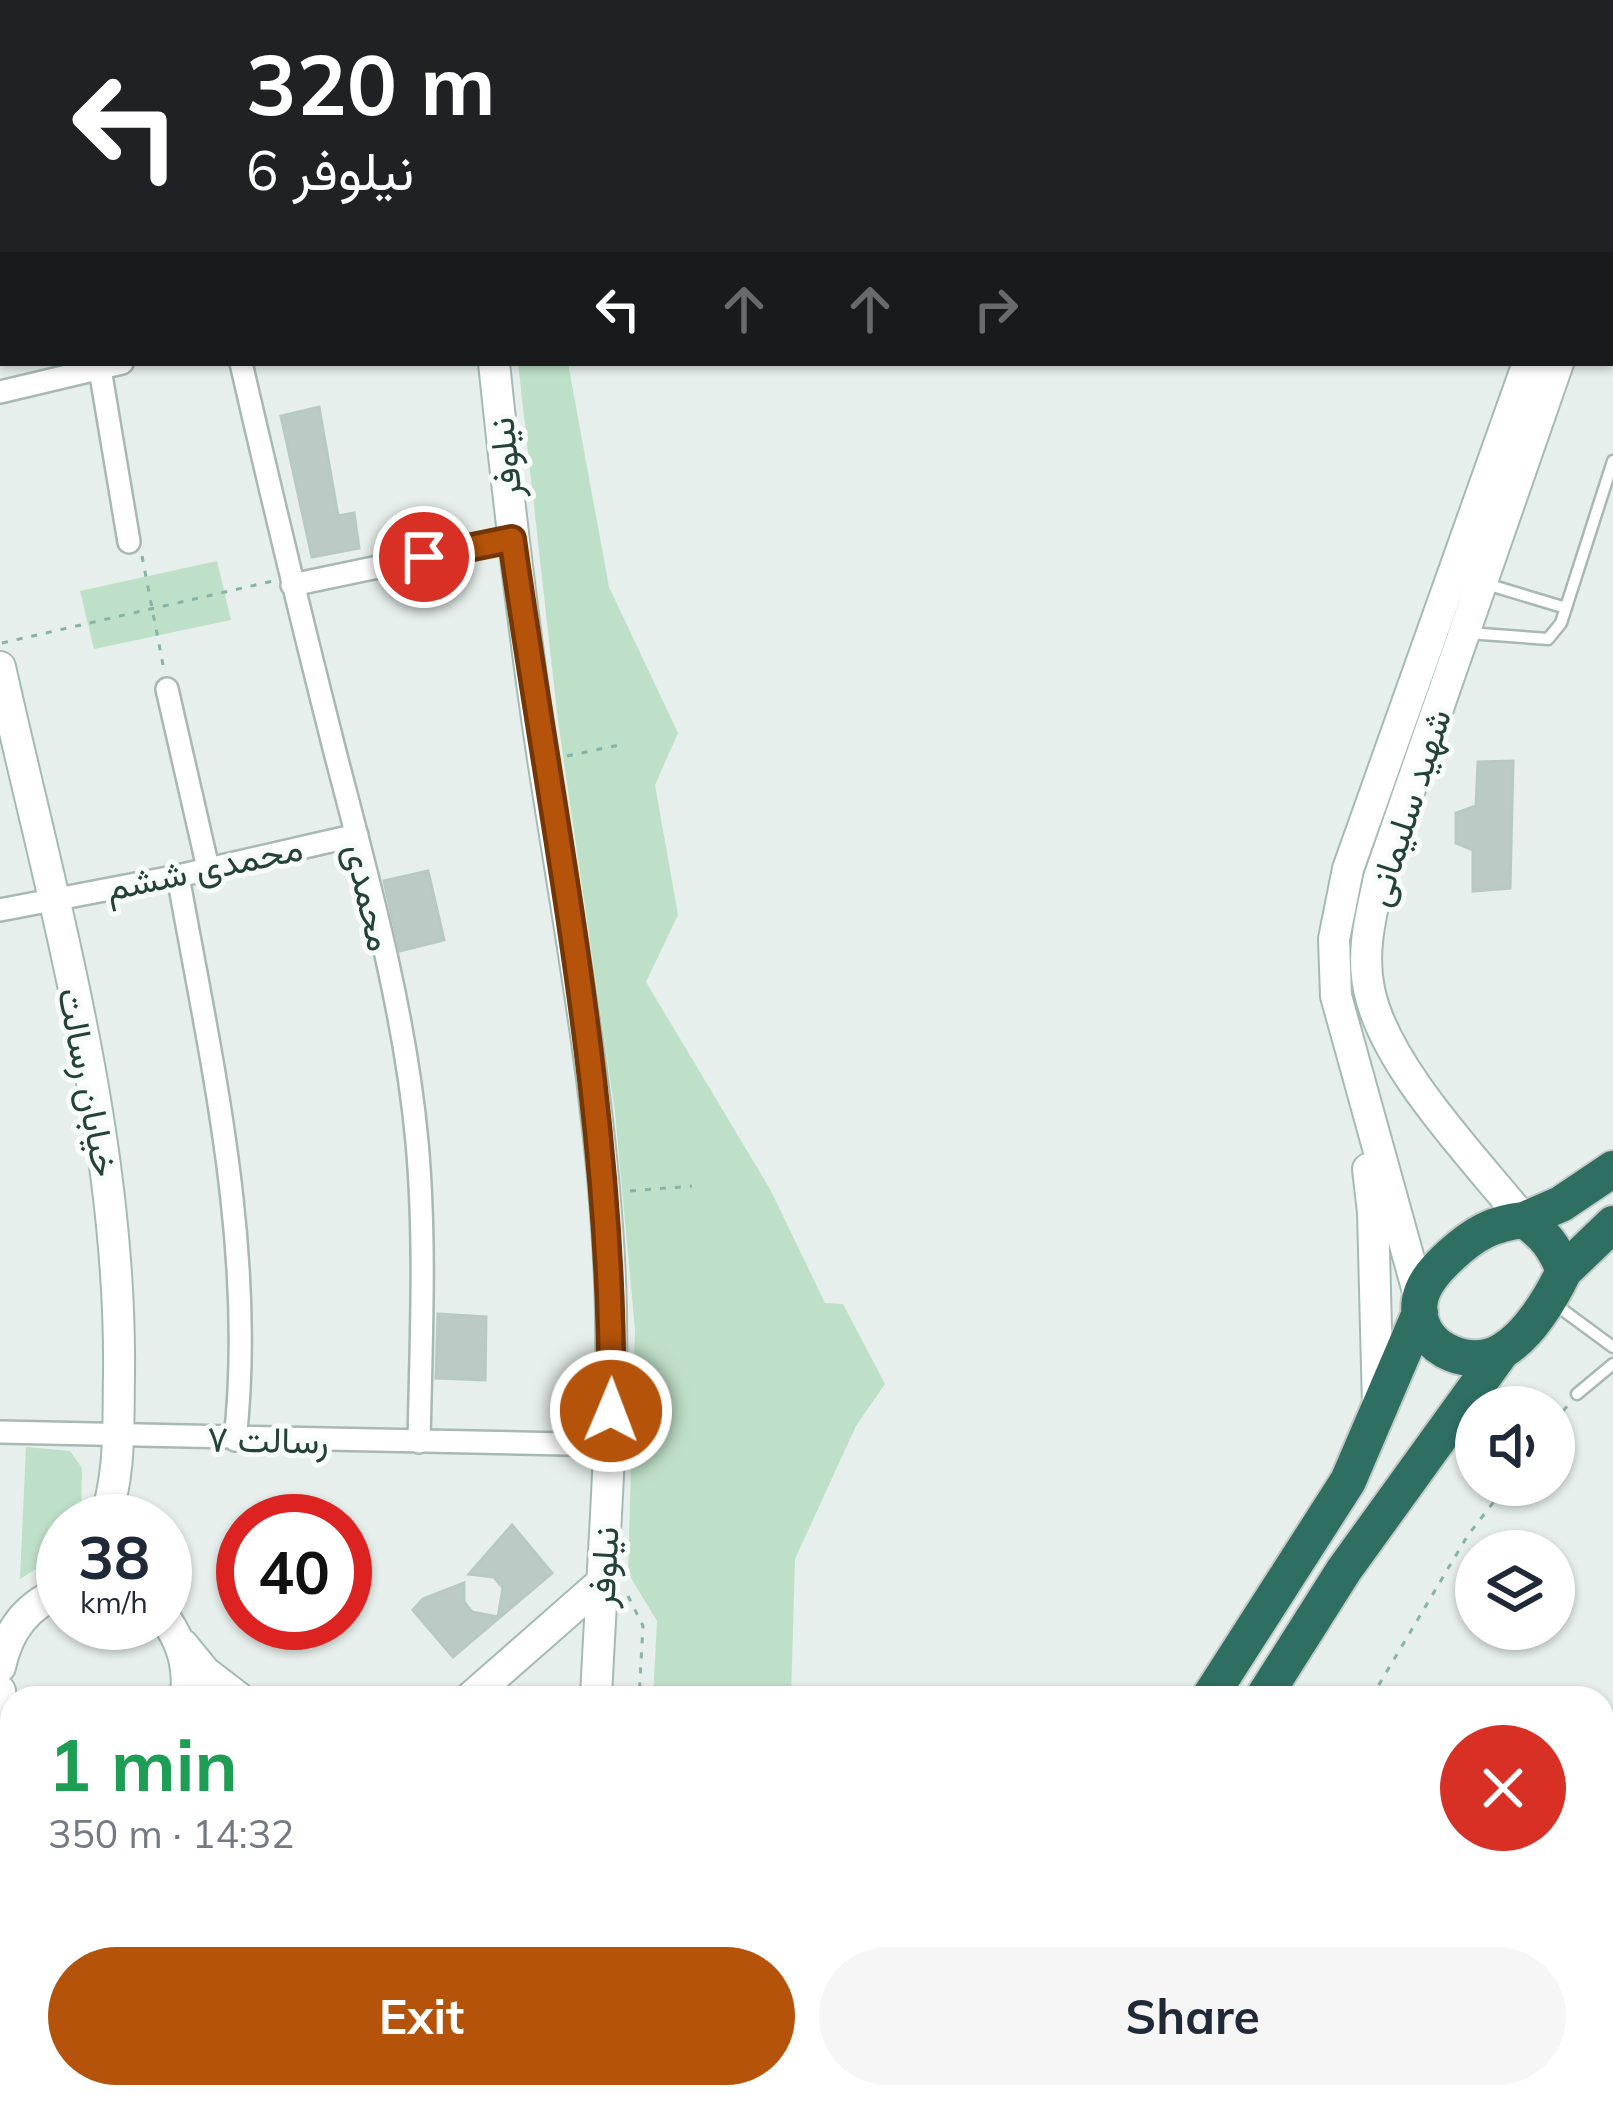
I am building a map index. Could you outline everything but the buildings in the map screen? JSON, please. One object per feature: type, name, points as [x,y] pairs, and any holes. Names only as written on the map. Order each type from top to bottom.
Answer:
[{"type":"highway","points":[[1217,1686],[1348,1481],[1438,1267],[1500,1222],[1524,1220],[1561,1204],[1613,1169]]},
{"type":"highway","points":[[1524,1220],[1556,1250],[1556,1285]]},
{"type":"highway","points":[[1271,1686],[1345,1570],[1502,1351],[1613,1224]]},
{"type":"highway","points":[[1420,1306],[1431,1339],[1445,1353],[1468,1360],[1502,1351]]},
{"type":"main road","name":"نیلوفر","points":[[494,366],[512,539],[604,1193],[612,1342],[611,1445],[597,1686]]},
{"type":"main road","points":[[1469,579],[1527,366]]},
{"type":"main road","points":[[1420,1306],[1336,996],[1334,939],[1348,869],[1557,366]]},
{"type":"main road","name":"شهید سلیمانی","points":[[1451,629],[1379,878],[1366,942],[1369,990],[1386,1036],[1411,1079],[1524,1220]]},
{"type":"main road","name":"خیابان رسالت","points":[[0,667],[95,1096],[111,1192],[119,1321],[118,1434],[111,1494]]},
{"type":"main road","points":[[1356,1074],[1373,1211],[1378,1406]]},
{"type":"main road","points":[[484,1686],[602,1583]]},
{"type":"main road","points":[[0,1666],[4,1645],[36,1607]]},
{"type":"main road","points":[[181,1650],[189,1673],[187,1686]]},
{"type":"main road","points":[[189,1650],[223,1686]]},
{"type":"street","points":[[0,392],[103,366]]},
{"type":"street","points":[[107,366],[129,542]]},
{"type":"street","name":"محمدی","points":[[242,366],[357,835],[417,1141],[423,1249],[419,1442]]},
{"type":"street","points":[[291,581],[512,539]]},
{"type":"street","points":[[166,689],[208,868]]},
{"type":"street","name":"محمدی ششم","points":[[0,910],[357,835]]},
{"type":"street","points":[[178,876],[218,1100],[238,1268],[241,1388],[235,1440]]},
{"type":"street","name":"رسالت ۷","points":[[0,1432],[611,1445]]},
{"type":"lane","points":[[1451,629],[1548,639],[1562,623],[1613,461]]},
{"type":"lane","points":[[1469,579],[1566,608]]},
{"type":"lane","points":[[1556,1285],[1613,1347]]},
{"type":"lane","points":[[1577,1394],[1613,1364]]},
{"type":"path","points":[[129,542],[142,556],[166,689]]},
{"type":"path","points":[[0,643],[291,581]]},
{"type":"path","points":[[543,761],[624,744]]},
{"type":"path","points":[[604,1193],[692,1186]]},
{"type":"path","points":[[1378,1686],[1468,1535],[1491,1506]]},
{"type":"green space","points":[[518,366],[569,366],[609,587],[678,733],[655,785],[678,915],[646,982],[770,1189],[825,1303],[843,1304],[885,1384],[856,1426],[795,1559],[791,1686],[654,1686],[657,1621],[628,1573],[635,1330],[615,1113],[558,721]]},
{"type":"green space","points":[[217,561],[231,620],[94,649],[80,591]]},
{"type":"green space","points":[[26,1447],[70,1451],[82,1468],[81,1494],[36,1494],[36,1569],[20,1579]]},
{"type":"route","points":[[424,557],[512,539],[604,1193],[611,1411]]}]
